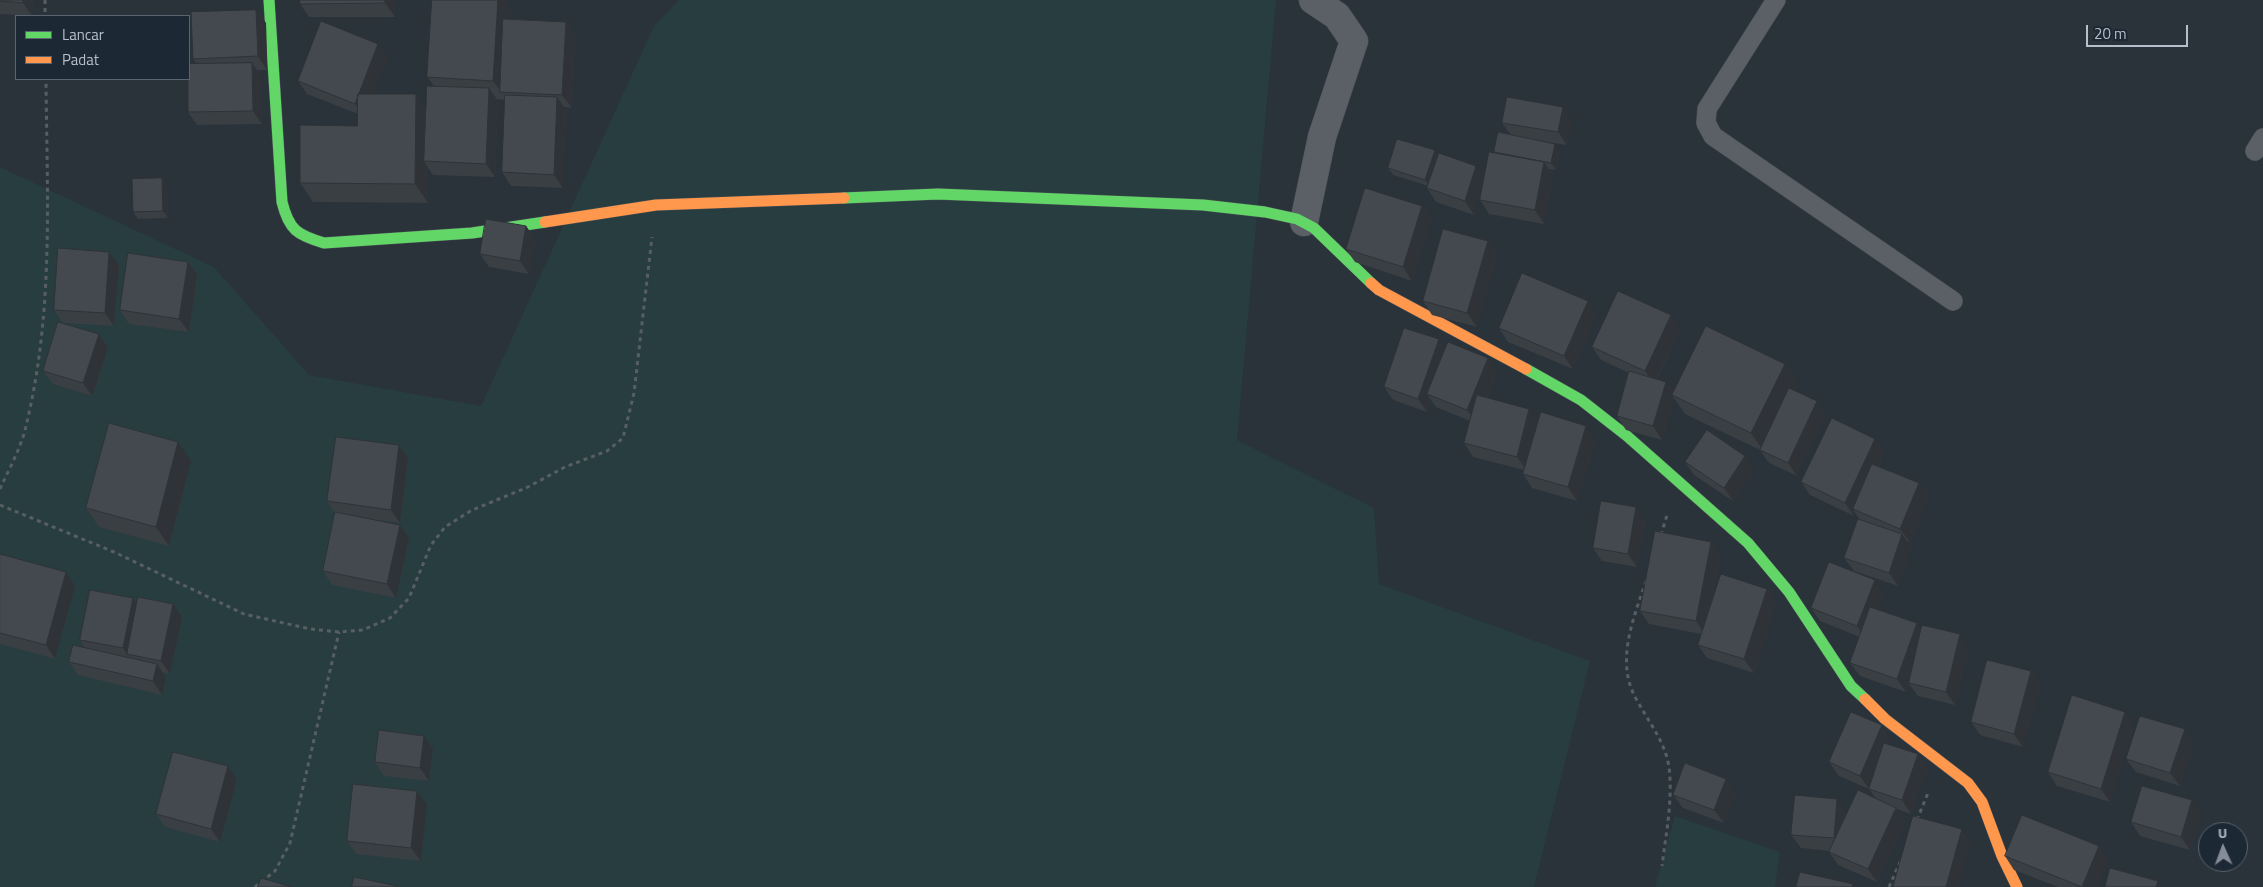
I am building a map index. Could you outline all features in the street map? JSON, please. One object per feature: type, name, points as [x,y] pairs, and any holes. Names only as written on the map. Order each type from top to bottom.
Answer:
[{"type":"street","points":[[269,0],[282,202],[286,223],[304,237],[324,243],[472,233],[656,205],[938,194],[1203,205],[1298,218],[1314,228],[1379,290],[1473,339],[1581,400],[1627,436],[1748,543],[1789,592],[1851,686],[1885,719],[1968,783],[1982,802],[2002,856],[2017,887]]},
{"type":"street","points":[[1304,222],[1322,137],[1354,41],[1336,16],[1313,0]]},
{"type":"lane","points":[[1776,0],[1707,109],[1706,123],[1713,136],[1953,302]]},
{"type":"path","points":[[45,0],[45,15]]},
{"type":"path","points":[[0,489],[26,428],[38,362],[48,267],[46,80]]},
{"type":"path","points":[[0,506],[114,552],[244,614],[310,629],[339,632],[362,630],[390,618],[409,598],[431,545],[445,527],[472,510],[526,488],[565,467],[607,451],[623,438],[634,393],[656,205]]},
{"type":"path","points":[[1660,537],[1678,481]]},
{"type":"path","points":[[1648,574],[1627,639],[1627,679],[1636,700],[1661,740],[1669,766],[1671,796],[1662,866]]},
{"type":"path","points":[[255,887],[275,871],[290,843],[339,632]]},
{"type":"path","points":[[1916,823],[1941,761]]},
{"type":"path","points":[[1889,887],[1902,858]]},
{"type":"green space","points":[[679,0],[1276,0],[1237,440],[1374,508],[1379,584],[1590,661],[1534,887],[0,887],[0,167],[214,267],[309,375],[481,406],[654,26]]},
{"type":"green space","points":[[1675,816],[1780,852],[1775,887],[1655,887]]},
{"type":"building","points":[[23,0],[23,3],[0,1]]},
{"type":"building","points":[[300,0],[385,0],[385,3],[300,4]]},
{"type":"building","points":[[432,0],[498,0],[493,81],[427,77]]},
{"type":"building","points":[[256,10],[258,56],[193,59],[191,12]]},
{"type":"building","points":[[503,19],[566,22],[562,95],[500,92]]},
{"type":"building","points":[[321,21],[378,44],[355,104],[298,81]]},
{"type":"building","points":[[252,63],[253,111],[188,112],[190,64]]},
{"type":"building","points":[[427,86],[489,88],[486,164],[424,161]]},
{"type":"building","points":[[358,94],[416,94],[415,184],[300,183],[300,125],[357,126]]},
{"type":"building","points":[[505,95],[557,97],[554,175],[502,172]]},
{"type":"building","points":[[1507,97],[1563,107],[1558,132],[1502,123]]},
{"type":"building","points":[[1498,132],[1555,144],[1551,163],[1494,152]]},
{"type":"building","points":[[1397,139],[1435,150],[1425,180],[1388,168]]},
{"type":"building","points":[[1489,152],[1544,162],[1535,210],[1480,200]]},
{"type":"building","points":[[1439,153],[1476,166],[1465,201],[1427,188]]},
{"type":"building","points":[[162,178],[163,211],[133,212],[132,179]]},
{"type":"building","points":[[1365,188],[1422,206],[1403,267],[1346,249]]},
{"type":"building","points":[[486,219],[526,226],[520,261],[480,254]]},
{"type":"building","points":[[1443,229],[1488,241],[1467,313],[1423,301]]},
{"type":"building","points":[[58,248],[109,252],[105,313],[54,310]]},
{"type":"building","points":[[128,253],[188,262],[179,319],[120,310]]},
{"type":"building","points":[[1522,273],[1588,301],[1564,356],[1499,328]]},
{"type":"building","points":[[1618,291],[1671,315],[1645,371],[1592,347]]},
{"type":"building","points":[[58,322],[99,334],[83,383],[43,371]]},
{"type":"building","points":[[1706,326],[1785,364],[1751,433],[1672,395]]},
{"type":"building","points":[[1404,328],[1439,339],[1418,399],[1384,387]]},
{"type":"building","points":[[1448,342],[1488,358],[1467,410],[1427,394]]},
{"type":"building","points":[[1629,371],[1666,382],[1653,426],[1617,416]]},
{"type":"building","points":[[1789,388],[1817,401],[1788,463],[1760,450]]},
{"type":"building","points":[[1477,395],[1529,409],[1517,457],[1464,443]]},
{"type":"building","points":[[1541,412],[1586,426],[1568,487],[1523,474]]},
{"type":"building","points":[[1832,418],[1875,439],[1845,503],[1801,482]]},
{"type":"building","points":[[109,423],[178,442],[156,527],[86,508]]},
{"type":"building","points":[[1707,430],[1745,456],[1724,488],[1685,462]]},
{"type":"building","points":[[336,437],[399,445],[391,510],[327,501]]},
{"type":"building","points":[[1872,464],[1919,483],[1900,529],[1853,509]]},
{"type":"building","points":[[1601,501],[1636,507],[1628,554],[1593,548]]},
{"type":"building","points":[[335,512],[400,525],[387,584],[323,571]]},
{"type":"building","points":[[1858,519],[1902,534],[1889,573],[1844,558]]},
{"type":"building","points":[[1655,531],[1711,542],[1696,621],[1640,611]]},
{"type":"building","points":[[0,554],[66,572],[46,645],[0,633]]},
{"type":"building","points":[[1829,562],[1875,580],[1857,626],[1811,608]]},
{"type":"building","points":[[1721,574],[1767,589],[1744,659],[1698,645]]},
{"type":"building","points":[[90,590],[133,598],[123,648],[80,640]]},
{"type":"building","points":[[138,597],[173,604],[161,661],[127,654]]},
{"type":"building","points":[[1870,607],[1917,623],[1897,679],[1850,663]]},
{"type":"building","points":[[1922,625],[1960,634],[1946,692],[1909,683]]},
{"type":"building","points":[[73,645],[157,664],[153,681],[69,662]]},
{"type":"building","points":[[1987,660],[2031,671],[2014,734],[1971,722]]},
{"type":"building","points":[[2072,695],[2125,712],[2101,789],[2048,772]]},
{"type":"building","points":[[1851,712],[1882,725],[1860,776],[1829,762]]},
{"type":"building","points":[[2140,716],[2185,729],[2170,773],[2126,759]]},
{"type":"building","points":[[379,730],[424,736],[420,768],[375,762]]},
{"type":"building","points":[[1884,743],[1918,754],[1902,800],[1869,789]]},
{"type":"building","points":[[173,752],[228,766],[211,829],[156,814]]},
{"type":"building","points":[[1685,763],[1726,779],[1714,810],[1673,795]]},
{"type":"building","points":[[353,784],[417,791],[411,848],[347,841]]},
{"type":"building","points":[[2142,786],[2192,800],[2181,837],[2131,822]]},
{"type":"building","points":[[1858,790],[1896,808],[1868,869],[1829,852]]},
{"type":"building","points":[[1795,795],[1837,799],[1834,838],[1791,835]]},
{"type":"building","points":[[2022,815],[2099,846],[2082,887],[2005,856]]},
{"type":"building","points":[[1913,816],[1962,829],[1946,887],[1893,887]]},
{"type":"building","points":[[2110,868],[2158,881],[2156,887],[2105,887]]},
{"type":"building","points":[[1800,872],[1853,884],[1852,887],[1796,887]]},
{"type":"building","points":[[354,877],[397,886],[397,887],[352,887]]},
{"type":"building","points":[[261,878],[292,887],[258,887]]},
{"type":"traffic: fast","points":[[269,0],[282,202],[288,219],[296,230],[307,237],[324,243],[472,233],[545,222]]},
{"type":"traffic: fast","points":[[844,198],[938,194],[1203,205],[1265,212],[1297,219],[1314,228],[1371,283]]},
{"type":"traffic: fast","points":[[1526,369],[1581,400],[1627,436],[1748,543],[1789,592],[1851,686],[1865,699]]},
{"type":"traffic: slow","points":[[545,222],[656,205],[844,198]]},
{"type":"traffic: slow","points":[[1371,283],[1379,290],[1526,369]]},
{"type":"traffic: slow","points":[[1865,699],[1885,719],[1968,783],[1982,802],[2002,856],[2017,887]]}]
